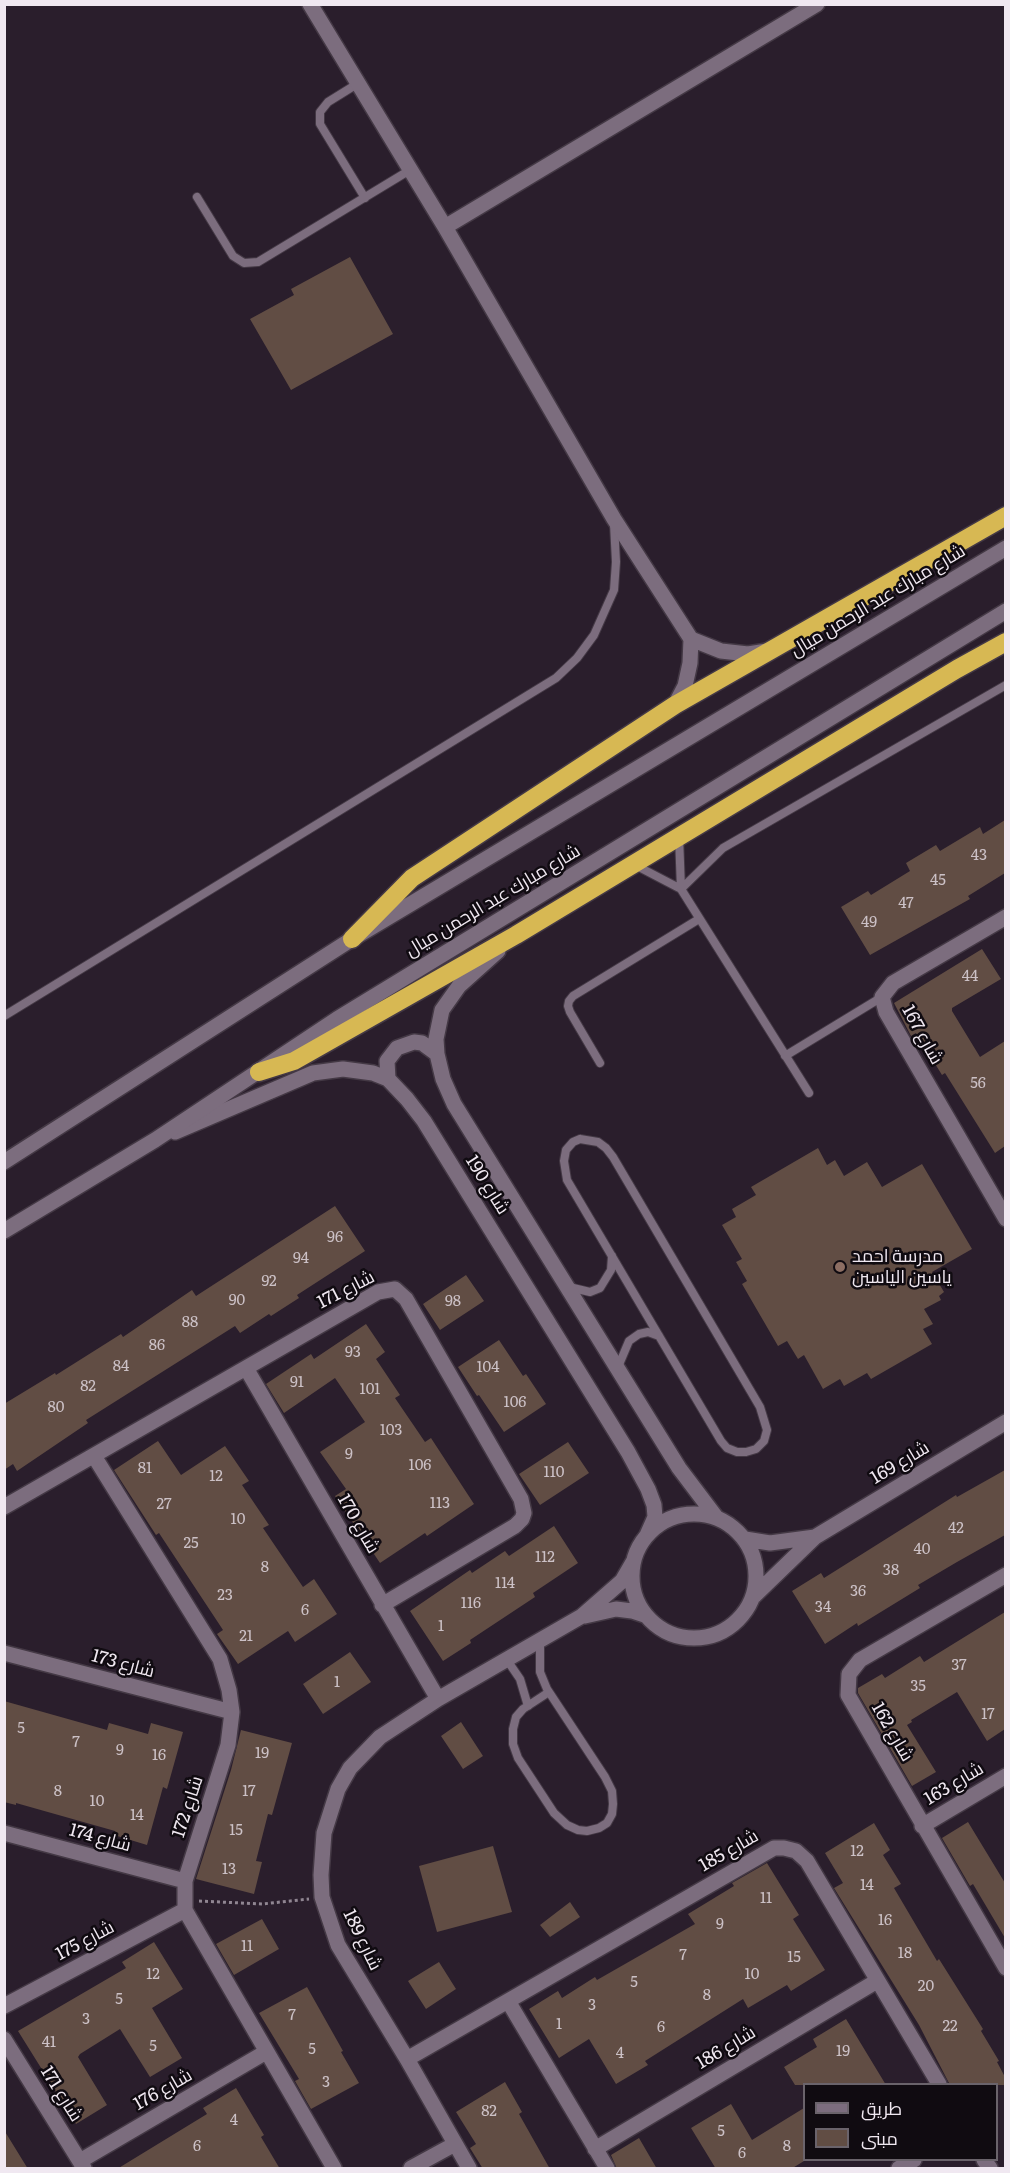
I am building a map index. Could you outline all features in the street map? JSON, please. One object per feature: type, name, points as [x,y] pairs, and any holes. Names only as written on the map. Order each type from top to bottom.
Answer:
[{"type":"highway","points":[[352,939],[412,878],[675,705],[773,651],[1005,516]]},
{"type":"highway","points":[[259,1072],[294,1061],[516,935],[1005,642]]},
{"type":"street","points":[[310,4],[445,227],[614,519],[691,639],[720,651],[748,654],[773,651]]},
{"type":"street","points":[[445,227],[817,4]]},
{"type":"street","name":"شارع مبارك عبد الرحمن ميال","points":[[4,1162],[352,939],[1005,548]]},
{"type":"street","name":"شارع مبارك عبد الرحمن ميال","points":[[4,1231],[155,1140],[337,1019],[1005,611]]},
{"type":"street","points":[[675,705],[685,686],[690,663],[691,639]]},
{"type":"street","name":"شارع 167","points":[[1005,917],[892,983],[882,997],[886,1012],[1005,1219]]},
{"type":"street","name":"شارع 190","points":[[516,935],[459,986],[449,998],[438,1024],[437,1054],[443,1079],[454,1104],[679,1468],[716,1517]]},
{"type":"street","points":[[155,1140],[313,1073],[343,1069],[373,1073],[388,1079],[387,1062],[397,1048],[405,1044],[422,1044],[437,1054]]},
{"type":"street","name":"شارع 190","points":[[388,1079],[424,1121],[628,1452],[654,1504],[655,1517],[647,1535]]},
{"type":"street","name":"شارع 171","points":[[4,1507],[378,1292],[395,1289],[406,1299],[515,1489],[524,1513],[515,1526],[382,1605]]},
{"type":"street","name":"شارع 170","points":[[246,1368],[438,1699]]},
{"type":"street","name":"شارع 169","points":[[754,1596],[815,1537],[1005,1422]]},
{"type":"street","name":"شارع 172","points":[[94,1456],[220,1659],[229,1690],[232,1712],[228,1744],[185,1881],[185,1905],[334,2169]]},
{"type":"street","points":[[698,1513],[716,1517],[733,1526],[746,1539],[756,1567],[754,1596],[745,1613],[732,1626],[716,1635],[697,1639],[678,1636],[661,1629],[647,1616],[637,1600],[632,1581],[633,1562],[638,1548],[647,1535],[661,1523],[679,1515],[698,1513]]},
{"type":"street","name":"شارع 169","points":[[746,1539],[770,1544],[815,1537]]},
{"type":"street","name":"شارع 189","points":[[469,2169],[407,2059],[338,1945],[322,1897],[324,1833],[338,1789],[350,1768],[380,1737],[438,1699],[582,1616],[622,1581],[633,1562]]},
{"type":"street","name":"شارع 162","points":[[1005,1575],[860,1660],[849,1674],[848,1695],[1005,1968]]},
{"type":"street","name":"شارع 189","points":[[582,1616],[616,1609],[647,1616]]},
{"type":"street","name":"شارع 173","points":[[4,1653],[232,1712]]},
{"type":"street","name":"شارع 163","points":[[922,1826],[1005,1776]]},
{"type":"street","name":"شارع 174","points":[[4,1833],[185,1881]]},
{"type":"street","name":"شارع 185","points":[[407,2059],[774,1848],[784,1848],[796,1851],[807,1861],[938,2083]]},
{"type":"street","name":"شارع 175","points":[[4,2006],[185,1905]]},
{"type":"street","name":"شارع 186","points":[[596,2149],[877,1981]]},
{"type":"street","points":[[508,2001],[607,2169]]},
{"type":"street","name":"شارع 171","points":[[4,2039],[82,2165]]},
{"type":"street","name":"شارع 176","points":[[82,2165],[266,2052]]},
{"type":"street","points":[[411,2169],[455,2144]]},
{"type":"street","points":[[899,2169],[912,2161]]},
{"type":"lane","points":[[357,84],[328,102],[320,112],[320,124],[364,198]]},
{"type":"lane","points":[[197,197],[233,256],[244,263],[258,262],[410,170]]},
{"type":"lane","points":[[4,1016],[556,678],[577,658],[594,635],[614,590],[616,562],[614,519]]},
{"type":"lane","points":[[681,889],[723,848],[1005,685]]},
{"type":"lane","points":[[679,836],[681,889],[809,1093]]},
{"type":"lane","points":[[633,864],[681,889]]},
{"type":"lane","points":[[600,1063],[570,1012],[569,1001],[573,996],[699,919]]},
{"type":"lane","points":[[785,1056],[882,997]]},
{"type":"lane","points":[[580,1139],[598,1142],[613,1157],[760,1407],[768,1430],[764,1441],[756,1449],[737,1452],[721,1442],[659,1336],[567,1180],[564,1170],[566,1150],[573,1142],[580,1139]]},
{"type":"lane","points":[[568,1287],[590,1292],[600,1288],[611,1270],[612,1256]]},
{"type":"lane","points":[[618,1368],[629,1341],[639,1334],[648,1332],[659,1336]]},
{"type":"lane","points":[[540,1641],[540,1672],[549,1692],[612,1791],[614,1804],[607,1823],[587,1831],[567,1825],[554,1813],[518,1758],[513,1744],[516,1717],[549,1692]]},
{"type":"lane","points":[[507,1660],[520,1679],[528,1706]]},
{"type":"path","points":[[185,1905],[262,1904],[322,1897]]},
{"type":"building","points":[[350,257],[393,334],[291,390],[250,319],[294,295],[291,289]]},
{"type":"building","points":[[1005,820],[1005,873],[968,896],[970,899],[870,955],[841,907],[868,891],[871,895],[910,871],[906,863],[936,845],[940,851],[980,827],[983,834]]},
{"type":"building","points":[[982,949],[1001,979],[952,1008],[952,1011],[980,1057],[1005,1041],[1005,1146],[995,1153],[945,1073],[942,1075],[916,1033],[911,1036],[894,1003]]},
{"type":"building","name":"مدرسة احمد ياسين الياسين","points":[[818,1148],[827,1165],[835,1160],[844,1176],[867,1162],[882,1187],[922,1164],[972,1249],[932,1272],[944,1292],[939,1296],[941,1300],[924,1309],[933,1324],[923,1329],[932,1344],[871,1379],[867,1373],[844,1386],[840,1379],[823,1389],[804,1355],[798,1359],[787,1341],[778,1346],[742,1284],[747,1281],[736,1262],[742,1259],[722,1225],[736,1217],[732,1209],[756,1195],[751,1187]]},
{"type":"building","points":[[335,1206],[365,1251],[297,1295],[299,1298],[271,1316],[269,1314],[240,1333],[235,1326],[86,1420],[88,1423],[17,1471],[13,1464],[4,1470],[4,1404],[55,1373],[56,1375],[121,1334],[123,1337],[192,1290],[196,1296]]},
{"type":"building","points":[[466,1275],[484,1301],[440,1330],[423,1304]]},
{"type":"building","points":[[366,1324],[385,1352],[376,1359],[400,1395],[395,1398],[425,1442],[431,1438],[474,1504],[427,1536],[425,1533],[380,1563],[335,1496],[346,1489],[320,1452],[365,1422],[335,1378],[284,1413],[266,1384],[311,1354],[314,1359]]},
{"type":"building","points":[[499,1340],[523,1376],[526,1374],[546,1404],[504,1432],[458,1367]]},
{"type":"building","points":[[158,1441],[181,1475],[225,1446],[249,1481],[242,1485],[269,1525],[263,1528],[303,1587],[314,1579],[337,1614],[295,1642],[288,1631],[238,1664],[217,1634],[223,1630],[159,1533],[156,1535],[114,1470]]},
{"type":"building","points":[[568,1442],[589,1473],[540,1505],[519,1474]]},
{"type":"building","points":[[1005,1470],[1005,1535],[918,1585],[920,1588],[858,1626],[857,1623],[825,1644],[792,1591],[821,1573],[824,1578],[956,1495],[957,1497]]},
{"type":"building","points":[[554,1526],[578,1563],[533,1593],[535,1597],[470,1640],[471,1643],[443,1661],[410,1611],[470,1570],[472,1573],[505,1551],[509,1556]]},
{"type":"building","points":[[1005,1612],[1005,1729],[987,1741],[957,1692],[911,1720],[912,1722],[907,1725],[936,1772],[912,1786],[858,1693],[858,1688],[882,1674],[885,1678],[920,1656],[924,1662]]},
{"type":"building","points":[[350,1652],[371,1682],[323,1714],[303,1684]]},
{"type":"building","points":[[4,1701],[107,1730],[109,1723],[148,1734],[151,1723],[183,1732],[167,1789],[163,1787],[147,1845],[114,1835],[115,1831],[16,1803],[16,1805],[4,1802]]},
{"type":"building","points":[[461,1722],[483,1756],[463,1769],[441,1736]]},
{"type":"building","points":[[241,1730],[292,1743],[272,1815],[268,1814],[256,1861],[262,1862],[254,1894],[196,1879],[231,1770]]},
{"type":"building","points":[[968,1822],[1005,1883],[1005,1938],[973,1884],[970,1886],[942,1838]]},
{"type":"building","points":[[874,1823],[890,1850],[883,1855],[901,1884],[894,1888],[937,1961],[939,1959],[983,2029],[981,2031],[999,2061],[997,2062],[1005,2077],[1005,2085],[949,2083],[919,2025],[834,1888],[843,1883],[825,1853]]},
{"type":"building","points":[[493,1846],[512,1912],[437,1932],[419,1866]]},
{"type":"building","points":[[767,1863],[799,1915],[793,1919],[825,1970],[791,1991],[787,1985],[748,2008],[743,1999],[645,2061],[648,2065],[616,2084],[589,2039],[559,2058],[529,2009],[558,1991],[562,1998],[595,1977],[597,1980],[695,1924],[688,1914],[734,1886],[732,1883]]},
{"type":"building","points":[[570,1902],[580,1917],[550,1937],[540,1925]]},
{"type":"building","points":[[262,1919],[279,1949],[234,1975],[216,1944]]},
{"type":"building","points":[[154,1942],[183,1989],[152,2008],[182,2058],[150,2077],[120,2029],[78,2057],[107,2105],[76,2124],[18,2031],[126,1968],[122,1962]]},
{"type":"building","points":[[439,1962],[456,1989],[426,2009],[408,1981]]},
{"type":"building","points":[[307,1987],[359,2083],[311,2109],[295,2081],[299,2079],[259,2013]]},
{"type":"building","points":[[846,2019],[885,2083],[803,2083],[803,2085],[795,2085],[784,2067],[817,2047],[813,2039]]},
{"type":"building","points":[[505,2082],[522,2112],[519,2114],[550,2169],[483,2169],[470,2148],[476,2144],[456,2112]]},
{"type":"building","points":[[236,2088],[264,2135],[261,2137],[280,2169],[117,2169],[207,2114],[203,2108]]},
{"type":"building","points":[[731,2104],[752,2140],[803,2109],[804,2161],[791,2169],[716,2169],[691,2128]]},
{"type":"building","points":[[4,2130],[28,2169],[4,2169]]},
{"type":"building","points":[[639,2138],[657,2169],[617,2169],[611,2155]]},
{"type":"place","name":"مدرسة احمد ياسين الياسين","points":[[840,1267]]}]
